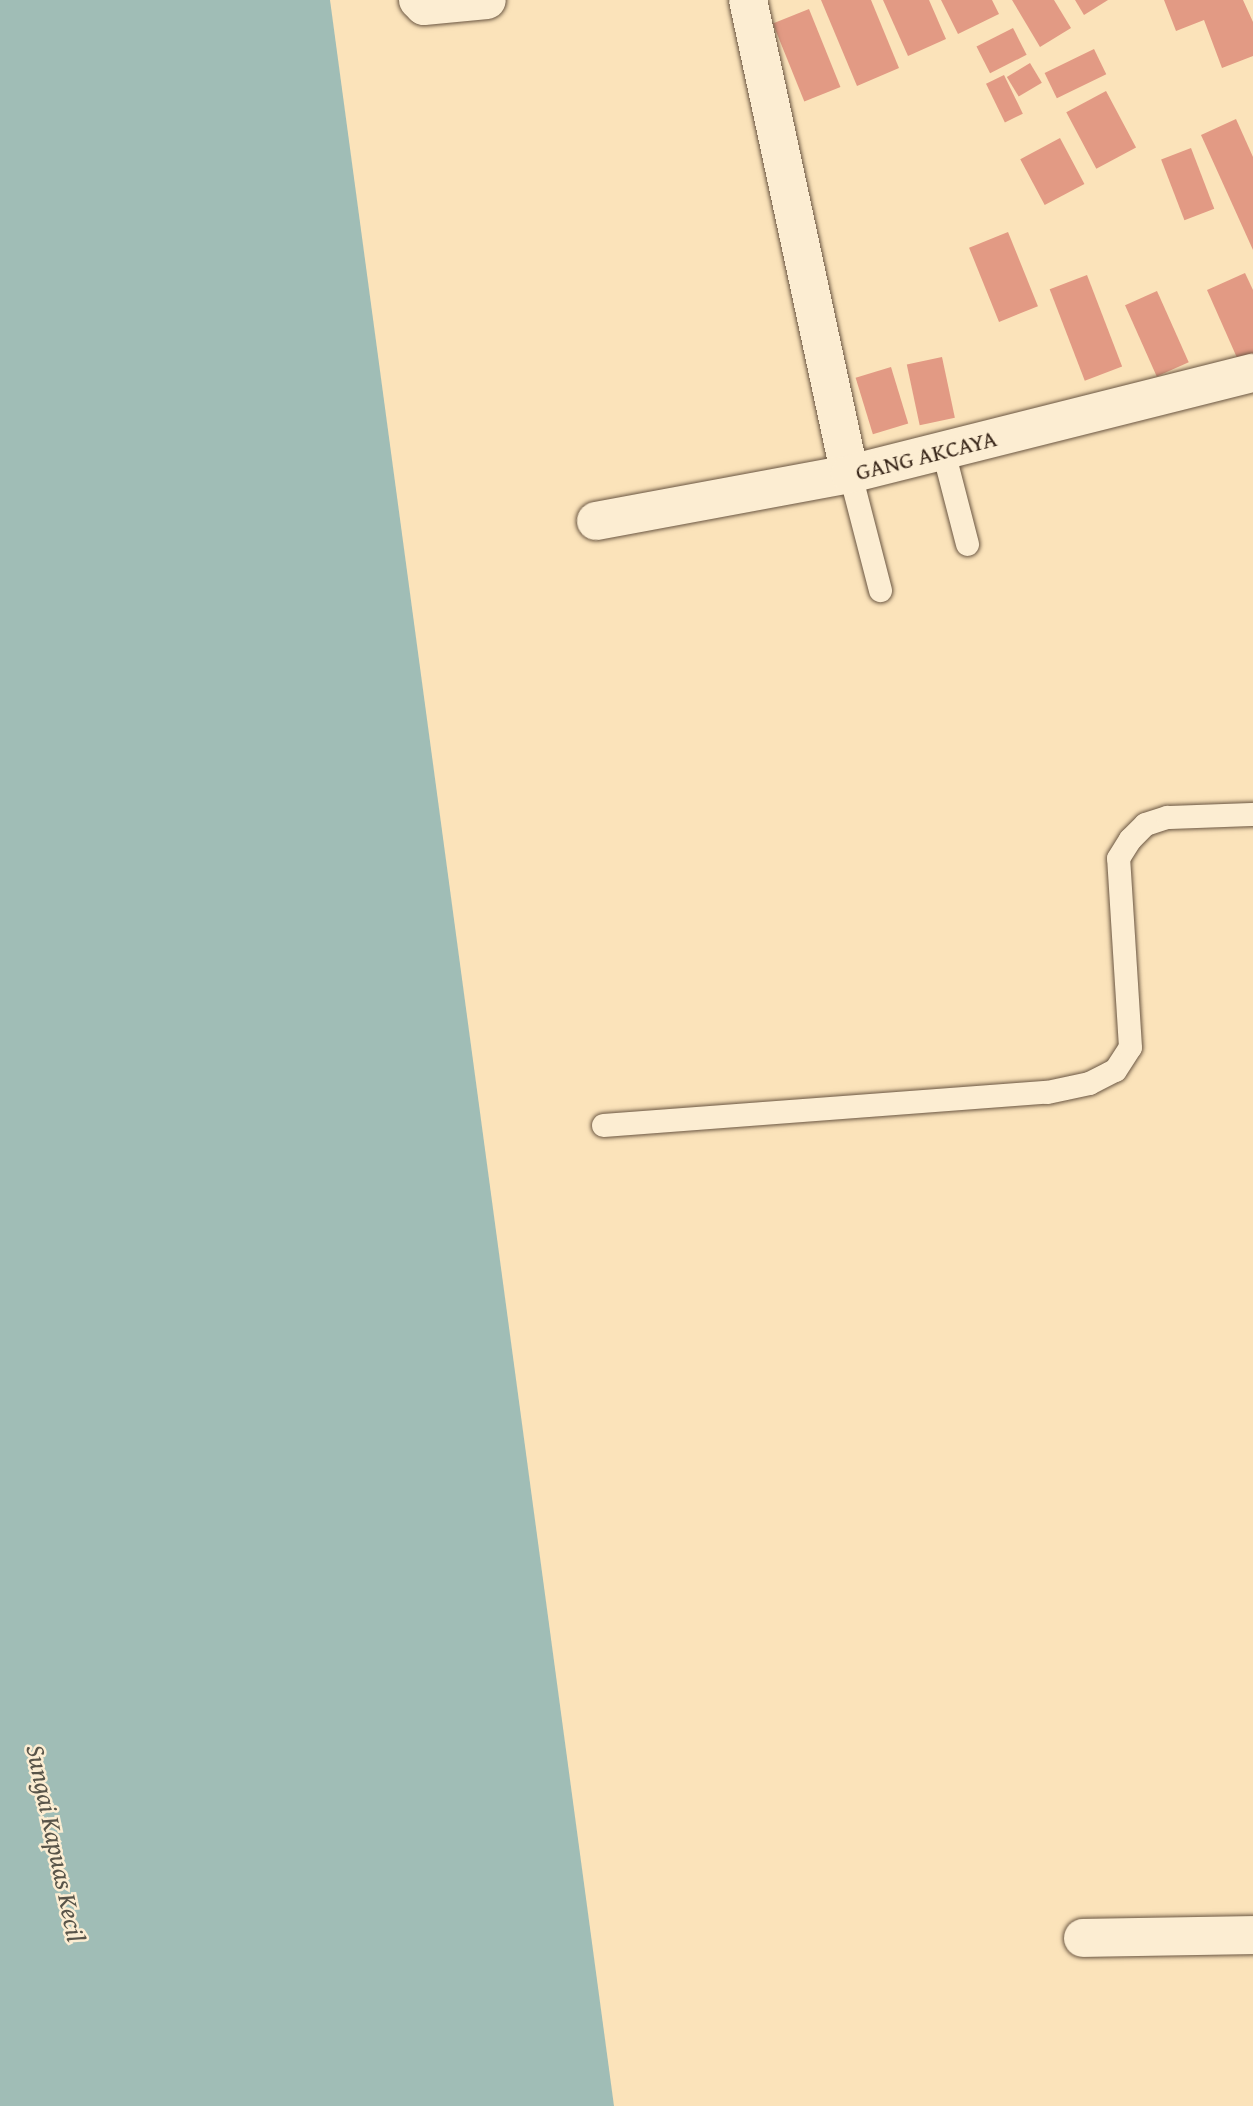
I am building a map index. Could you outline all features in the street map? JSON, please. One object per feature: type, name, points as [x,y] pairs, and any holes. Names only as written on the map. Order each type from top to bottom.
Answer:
[{"type":"street","points":[[418,0],[424,6],[487,0]]},
{"type":"street","points":[[748,0],[850,474]]},
{"type":"street","name":"GANG AKCAYA","points":[[596,521],[850,474],[1253,373]]},
{"type":"street","points":[[1083,1938],[1253,1935]]},
{"type":"lane","points":[[943,451],[967,544]]},
{"type":"lane","points":[[850,474],[880,590]]},
{"type":"lane","points":[[603,1125],[1047,1092],[1089,1083],[1115,1070],[1130,1047],[1118,858],[1130,838],[1145,824],[1167,817],[1253,814]]},
{"type":"water","name":"Sungai Kapuas Kecil","points":[[0,0],[330,0],[614,2106],[0,2106]]},
{"type":"building","points":[[821,0],[871,0],[899,68],[857,86]]},
{"type":"building","points":[[883,0],[929,0],[946,39],[908,56]]},
{"type":"building","points":[[941,0],[992,0],[999,14],[958,34]]},
{"type":"building","points":[[1012,0],[1054,0],[1071,28],[1040,47]]},
{"type":"building","points":[[1075,0],[1108,0],[1084,15]]},
{"type":"building","points":[[1164,0],[1243,0],[1253,22],[1253,56],[1222,68],[1204,20],[1176,31]]},
{"type":"building","points":[[809,9],[840,87],[804,101],[773,24]]},
{"type":"building","points":[[1013,28],[1027,55],[990,73],[976,47]]},
{"type":"building","points":[[1094,49],[1106,74],[1057,98],[1045,73]]},
{"type":"building","points":[[1030,63],[1042,83],[1019,97],[1007,77]]},
{"type":"building","points":[[1004,75],[1023,114],[1005,122],[986,84]]},
{"type":"building","points":[[1106,91],[1136,148],[1096,169],[1066,112]]},
{"type":"building","points":[[1236,119],[1253,157],[1253,250],[1201,135]]},
{"type":"building","points":[[1060,138],[1084,184],[1045,205],[1020,159]]},
{"type":"building","points":[[1191,148],[1214,209],[1184,220],[1161,159]]},
{"type":"building","points":[[1008,232],[1038,306],[999,322],[969,248]]},
{"type":"building","points":[[1245,273],[1253,290],[1253,354],[1238,360],[1207,290]]},
{"type":"building","points":[[1087,275],[1122,366],[1085,381],[1050,289]]},
{"type":"building","points":[[1157,291],[1189,362],[1157,376],[1125,305]]},
{"type":"building","points":[[942,357],[955,418],[920,425],[907,364]]},
{"type":"building","points":[[891,367],[908,423],[873,434],[856,378]]}]
